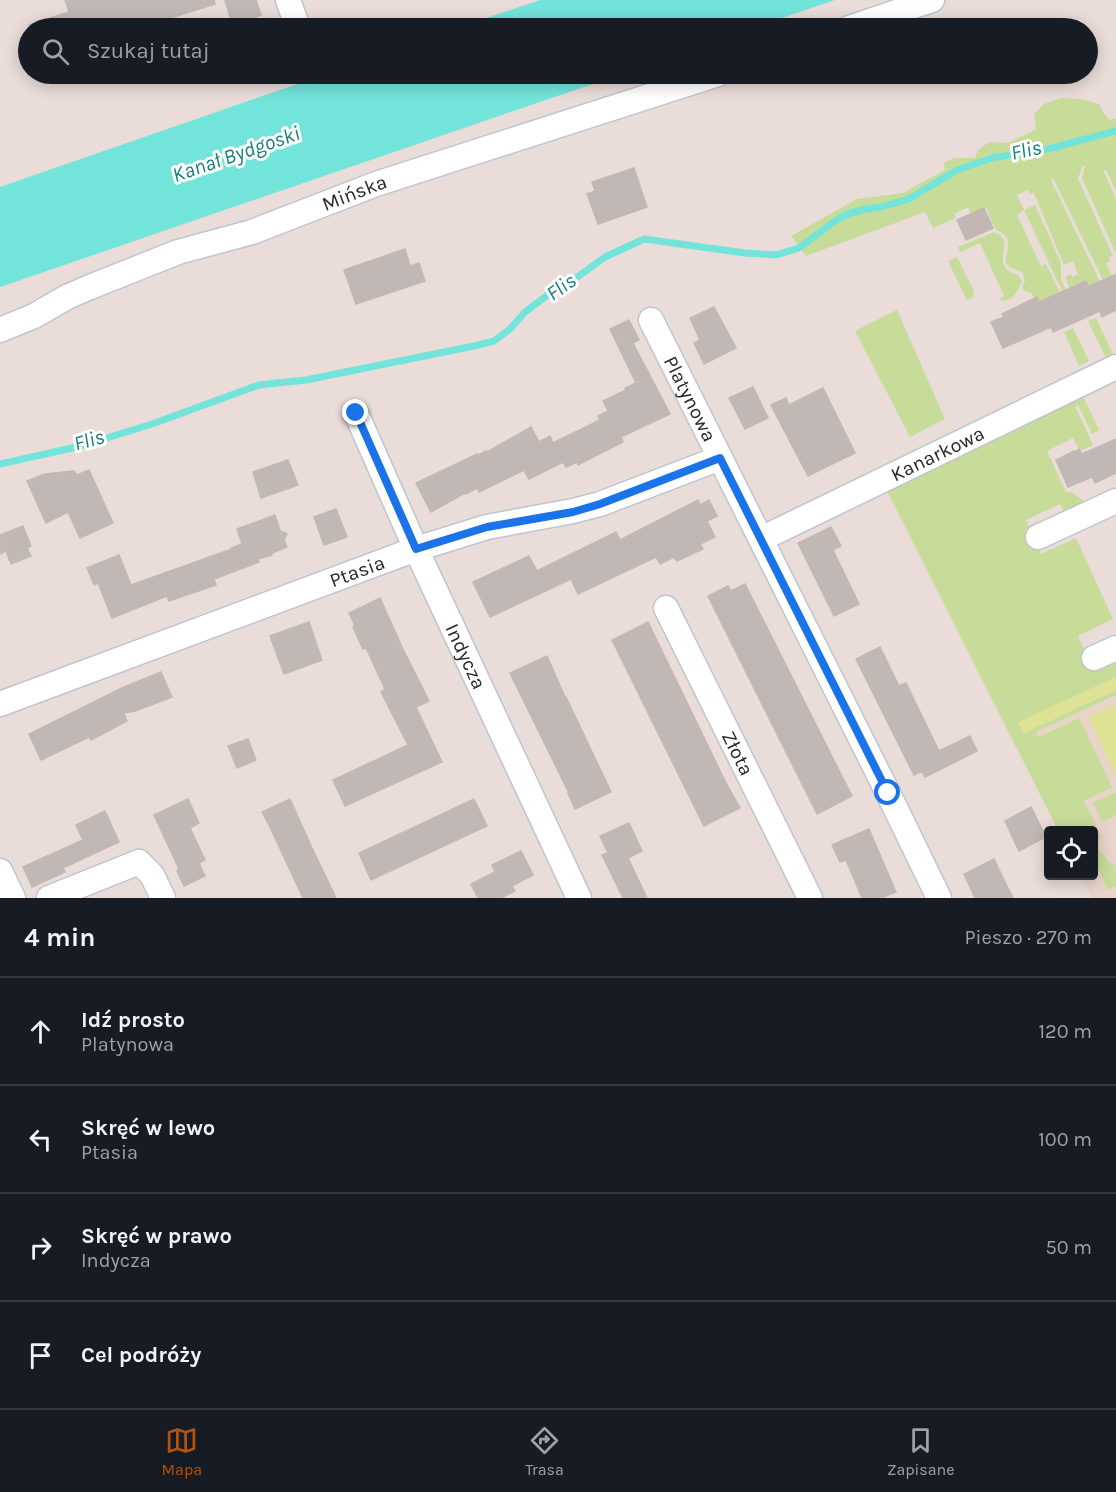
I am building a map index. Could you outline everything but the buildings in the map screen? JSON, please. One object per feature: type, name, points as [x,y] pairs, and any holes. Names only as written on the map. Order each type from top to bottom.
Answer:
[{"type":"street","points":[[288,0],[294,18]]},
{"type":"street","points":[[879,18],[932,0]]},
{"type":"street","name":"Mińska","points":[[0,330],[34,316],[67,297],[178,252],[252,232],[375,184],[687,84]]},
{"type":"street","name":"Platynowa","points":[[651,320],[939,898]]},
{"type":"street","name":"Kanarkowa","points":[[761,539],[1116,367]]},
{"type":"street","name":"Indycza","points":[[356,413],[416,549],[579,898]]},
{"type":"street","name":"Ptasia","points":[[0,704],[416,549],[487,527],[573,512],[600,504],[720,458]]},
{"type":"street","points":[[1038,537],[1116,501]]},
{"type":"street","name":"Złota","points":[[666,609],[810,898]]},
{"type":"street","points":[[1094,658],[1116,648]]},
{"type":"street","points":[[49,898],[139,862],[152,874],[163,898]]},
{"type":"street","points":[[0,871],[13,898]]},
{"type":"shaded area","points":[[1116,662],[1116,898],[1092,898],[1083,880],[1098,880],[1098,826],[1056,826],[1000,715]]},
{"type":"green space","points":[[1061,98],[1081,99],[1099,104],[1110,120],[1116,118],[1116,191],[1106,170],[1103,170],[1116,199],[1116,254],[1082,178],[1085,166],[1082,166],[1078,179],[1113,256],[1109,257],[1110,261],[1106,263],[1112,276],[1103,280],[1053,178],[1051,180],[1100,282],[1088,287],[1085,281],[1074,286],[1071,292],[1065,277],[1078,274],[1073,261],[1064,265],[1034,193],[1030,194],[1028,190],[1017,195],[1024,210],[1017,215],[1041,266],[1046,264],[1060,293],[1051,297],[1054,302],[1042,307],[1037,297],[1034,298],[1031,293],[1022,290],[1025,280],[1022,272],[1013,269],[1006,262],[1007,239],[996,229],[986,207],[971,214],[968,207],[954,214],[956,218],[933,228],[925,212],[806,256],[791,236],[857,199],[903,193],[945,170],[944,163],[954,158],[975,158],[978,150],[989,142],[1007,143],[1036,130],[1034,114],[1044,104]]},
{"type":"green space","points":[[1035,205],[1061,263],[1061,280],[1068,293],[1064,295],[1024,210]]},
{"type":"green space","points":[[994,232],[1004,240],[1004,265],[1022,280],[1015,294],[1007,300],[998,299],[1004,296],[980,243],[960,252],[958,247]]},
{"type":"green space","points":[[957,257],[974,291],[973,298],[967,300],[948,261]]},
{"type":"green space","points":[[897,310],[945,419],[910,437],[855,331]]},
{"type":"green space","points":[[1096,318],[1113,354],[1106,358],[1088,321]]},
{"type":"green space","points":[[1073,328],[1089,361],[1079,366],[1064,332]]},
{"type":"green space","points":[[1083,396],[1099,430],[1092,434],[1078,405],[1075,406],[1093,445],[1080,451],[1073,438],[1047,451],[1066,492],[1072,492],[1086,503],[1065,514],[1060,504],[1026,520],[1041,554],[1076,538],[1113,619],[1078,636],[1094,671],[1116,662],[1116,677],[1018,723],[1024,733],[1116,690],[1116,695],[1036,732],[1039,737],[1079,718],[1112,787],[1084,801],[1096,825],[1056,826],[885,487]]},
{"type":"green space","points":[[1116,677],[1116,690],[1024,733],[1018,722]]},
{"type":"green space","points":[[1116,704],[1116,777],[1088,717]]},
{"type":"green space","points":[[1116,792],[1116,815],[1102,822],[1093,803]]},
{"type":"green space","points":[[1098,849],[1108,862],[1114,864],[1116,869],[1116,886],[1108,890],[1098,867]]},
{"type":"water","points":[[540,0],[835,0],[782,18],[487,18]]},
{"type":"water","name":"Kanał Bydgoski","points":[[297,84],[593,84],[0,287],[0,187]]},
{"type":"waterway","name":"Flis","points":[[0,464],[81,446],[152,424],[259,385],[306,380],[494,341],[510,329],[525,312],[549,294],[605,257],[644,239],[776,255],[799,248],[847,214],[909,199],[957,170],[992,158],[1048,149],[1116,131]]},
{"type":"route","points":[[356,413],[416,549],[487,527],[573,512],[600,504],[720,458],[888,793]]}]
